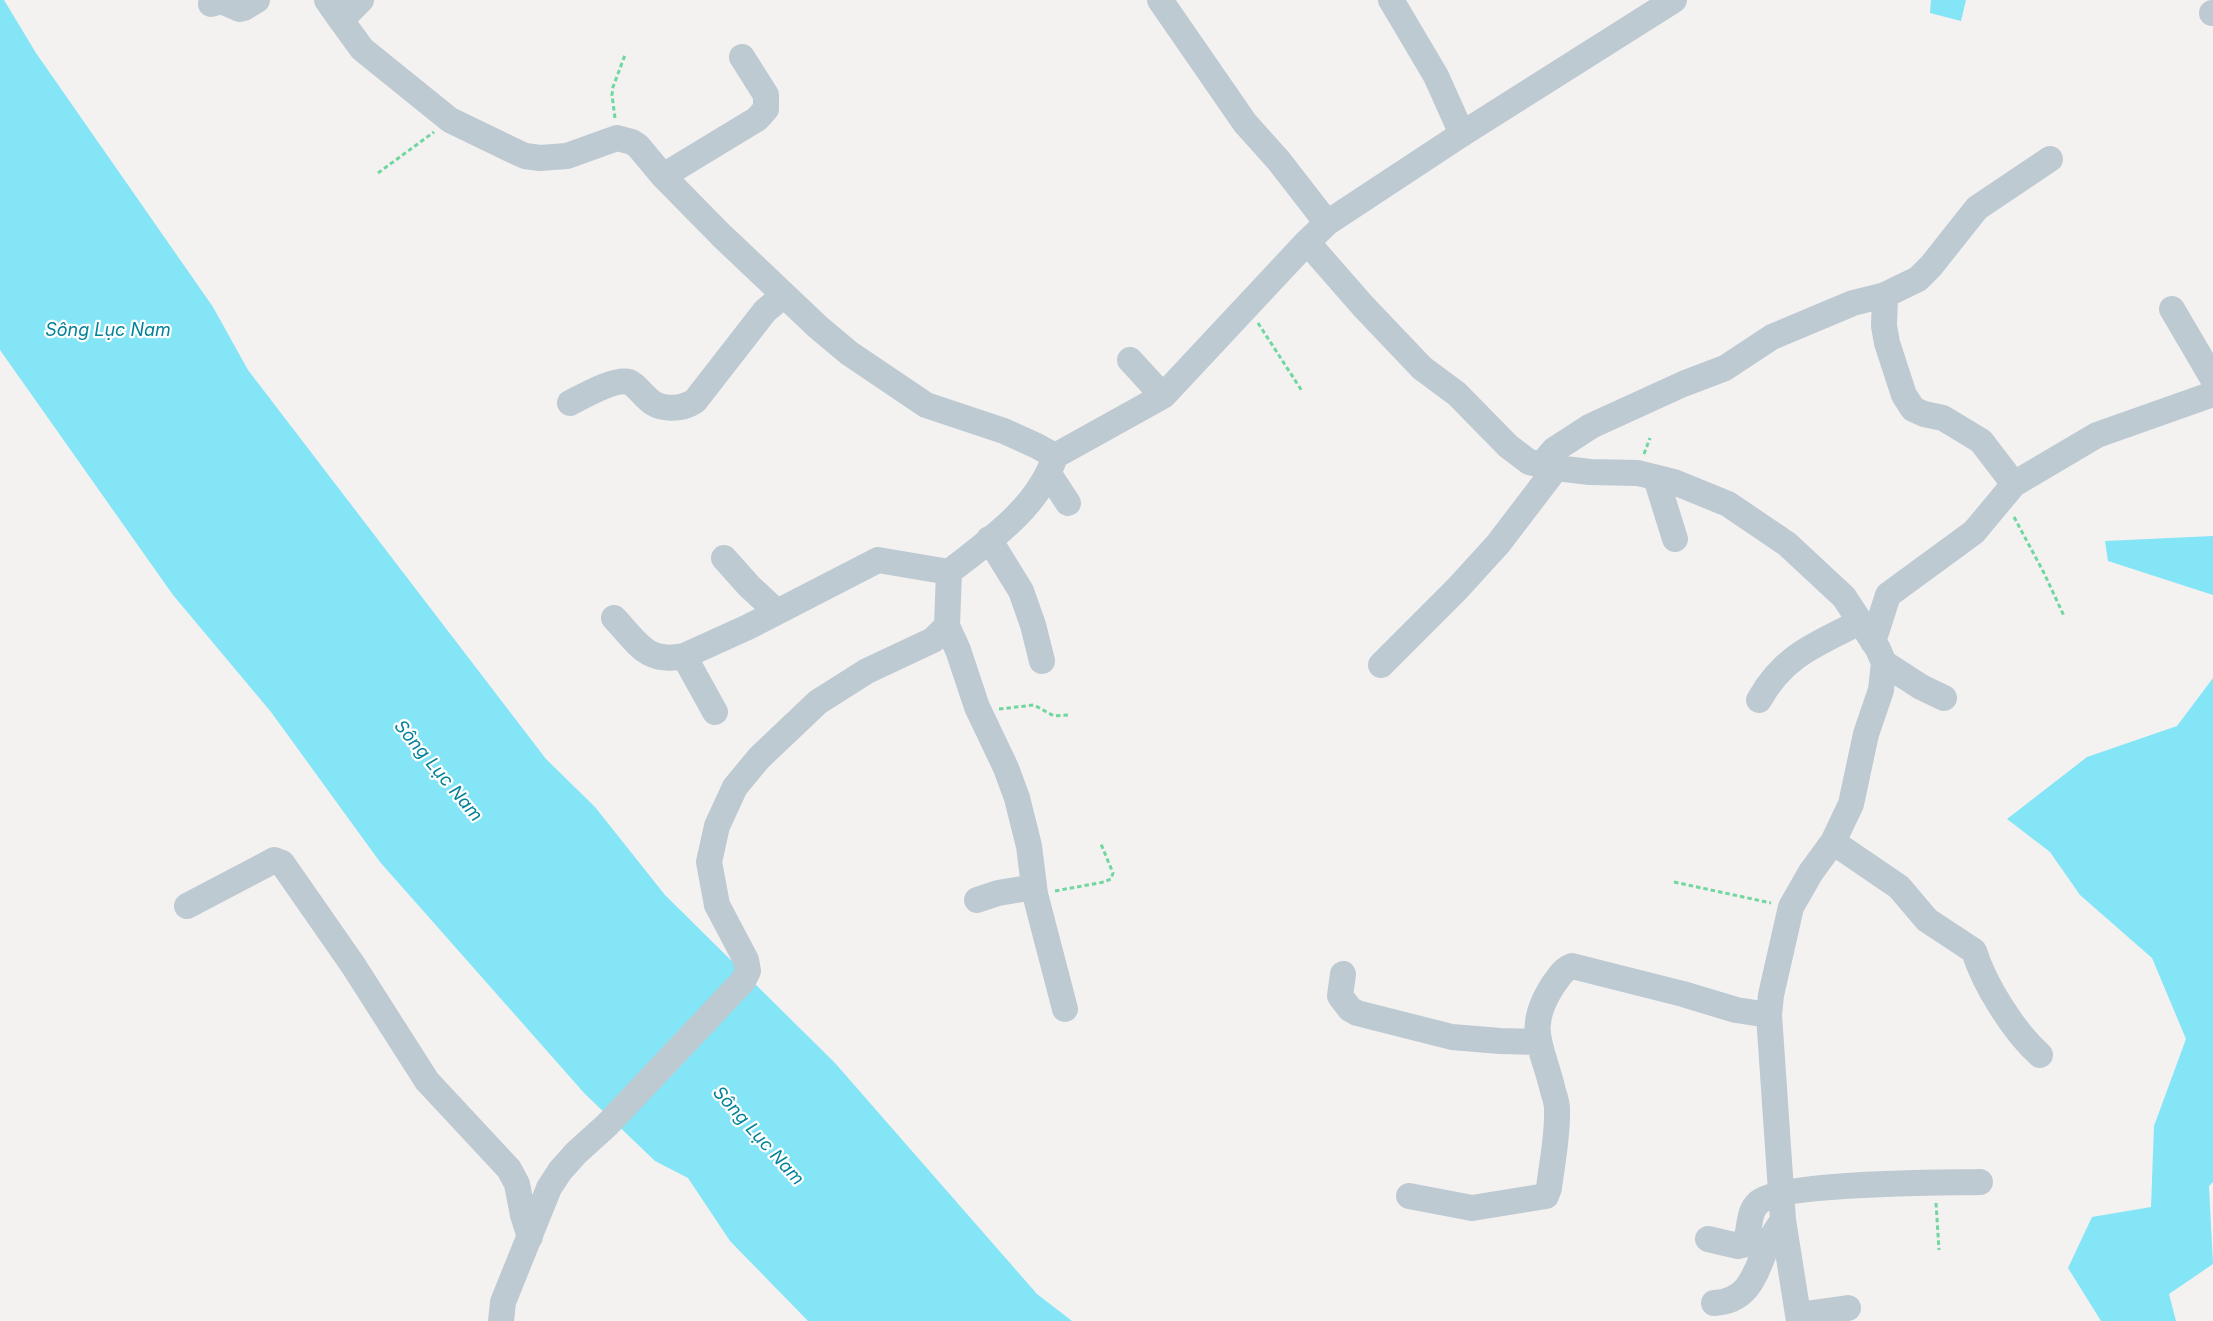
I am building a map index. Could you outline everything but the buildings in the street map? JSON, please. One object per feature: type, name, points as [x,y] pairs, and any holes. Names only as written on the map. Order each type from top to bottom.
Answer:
[{"type":"street","points":[[211,4],[222,1],[240,9],[256,0]]},
{"type":"street","points":[[361,0],[334,10],[362,50],[450,120],[518,153],[540,158],[567,156],[617,138],[632,142],[663,176],[784,295],[849,353],[912,397],[932,407],[1004,431],[1037,446],[1052,465],[1068,503]]},
{"type":"street","points":[[1160,0],[1245,123],[1279,161],[1327,223]]},
{"type":"street","points":[[1392,0],[1436,76],[1462,135]]},
{"type":"street","points":[[1065,1010],[1035,891],[1029,846],[1017,798],[1006,768],[976,707],[958,650],[946,626],[949,572],[1034,498],[1052,465],[1163,396],[1327,223],[1674,0]]},
{"type":"street","points":[[663,176],[757,119],[766,109],[766,95],[742,57]]},
{"type":"street","points":[[1381,665],[1457,589],[1498,544],[1549,467],[1554,450],[1591,426],[1683,384],[1725,368],[1773,337],[1853,303],[1885,295],[1918,279],[1977,208],[1990,197],[2050,159]]},
{"type":"street","points":[[1307,242],[1422,368],[1456,394],[1508,446],[1529,462],[1590,472],[1638,473],[1674,482],[1728,504],[1787,544],[1844,597],[1872,642],[1921,687],[1944,698]]},
{"type":"street","points":[[570,403],[604,387],[624,382],[634,386],[658,406],[687,406],[695,401],[765,311],[784,295]]},
{"type":"street","points":[[1885,295],[1884,326],[1887,343],[1904,395],[1913,409],[1943,418],[1981,441],[2008,491]]},
{"type":"street","points":[[2172,309],[2213,379]]},
{"type":"street","points":[[1130,360],[1163,396]]},
{"type":"street","points":[[1844,597],[1888,595],[1974,532],[2008,491],[2097,435],[2213,394]]},
{"type":"street","points":[[1656,478],[1675,539]]},
{"type":"street","points":[[989,539],[1020,591],[1033,625],[1042,661]]},
{"type":"street","points":[[724,558],[777,612]]},
{"type":"street","points":[[614,618],[652,656],[664,659],[684,656],[777,612],[878,560],[949,572]]},
{"type":"street","points":[[1848,1308],[1799,1318],[1783,1220],[1769,1015],[1771,995],[1791,907],[1833,842],[1851,804],[1866,734],[1881,690],[1872,642],[1888,595]]},
{"type":"street","points":[[501,1321],[503,1302],[549,1188],[560,1171],[607,1125],[743,981],[748,971],[746,960],[717,904],[708,862],[717,826],[735,787],[759,758],[818,702],[867,671],[933,640],[946,626]]},
{"type":"street","points":[[1759,700],[1769,682],[1804,650],[1872,642]]},
{"type":"street","points":[[684,656],[715,712]]},
{"type":"street","points":[[1833,842],[1899,887],[1928,920],[1974,951],[1977,962],[1996,997],[2031,1047],[2040,1055]]},
{"type":"street","points":[[187,906],[274,860],[282,863],[353,964],[427,1081],[509,1169],[517,1184],[523,1215],[531,1237]]},
{"type":"street","points":[[977,900],[999,893],[1035,891]]},
{"type":"street","points":[[1409,1196],[1472,1208],[1546,1196],[1549,1188],[1557,1108],[1551,1080],[1538,1042],[1539,1016],[1547,995],[1563,971],[1572,966],[1736,1010],[1769,1015]]},
{"type":"street","points":[[1343,974],[1340,996],[1350,1009],[1357,1013],[1452,1037],[1538,1042]]},
{"type":"street","points":[[1708,1239],[1738,1246],[1743,1245],[1754,1209],[1763,1199],[1781,1193],[1845,1186],[1980,1182]]},
{"type":"street","points":[[1714,1303],[1726,1302],[1749,1287],[1769,1241],[1783,1220]]},
{"type":"path","points":[[617,138],[612,95],[616,76],[625,55]]},
{"type":"path","points":[[378,173],[450,120]]},
{"type":"path","points":[[1248,306],[1302,390]]},
{"type":"path","points":[[2008,491],[2064,616]]},
{"type":"path","points":[[976,707],[999,709],[1034,705],[1054,716],[1069,715]]},
{"type":"path","points":[[1035,891],[1104,882],[1111,879],[1113,873],[1101,844]]},
{"type":"path","points":[[1674,882],[1791,907]]},
{"type":"path","points":[[1935,1184],[1939,1250]]},
{"type":"water","name":"Sông Lục Nam","points":[[0,0],[4,0],[36,53],[213,307],[248,370],[546,759],[595,807],[665,895],[835,1063],[1037,1294],[1072,1321],[808,1321],[730,1241],[688,1178],[655,1161],[585,1094],[380,862],[271,712],[173,595],[0,350]]},
{"type":"water","points":[[1931,0],[1966,0],[1961,21],[1930,13]]},
{"type":"water","points":[[2213,536],[2213,595],[2108,561],[2105,541]]},
{"type":"water","points":[[2213,678],[2213,1182],[2209,1186],[2213,1264],[2169,1294],[2176,1321],[2101,1321],[2068,1268],[2092,1217],[2151,1207],[2154,1126],[2186,1039],[2152,958],[2080,895],[2050,852],[2007,819],[2087,757],[2177,726]]}]
